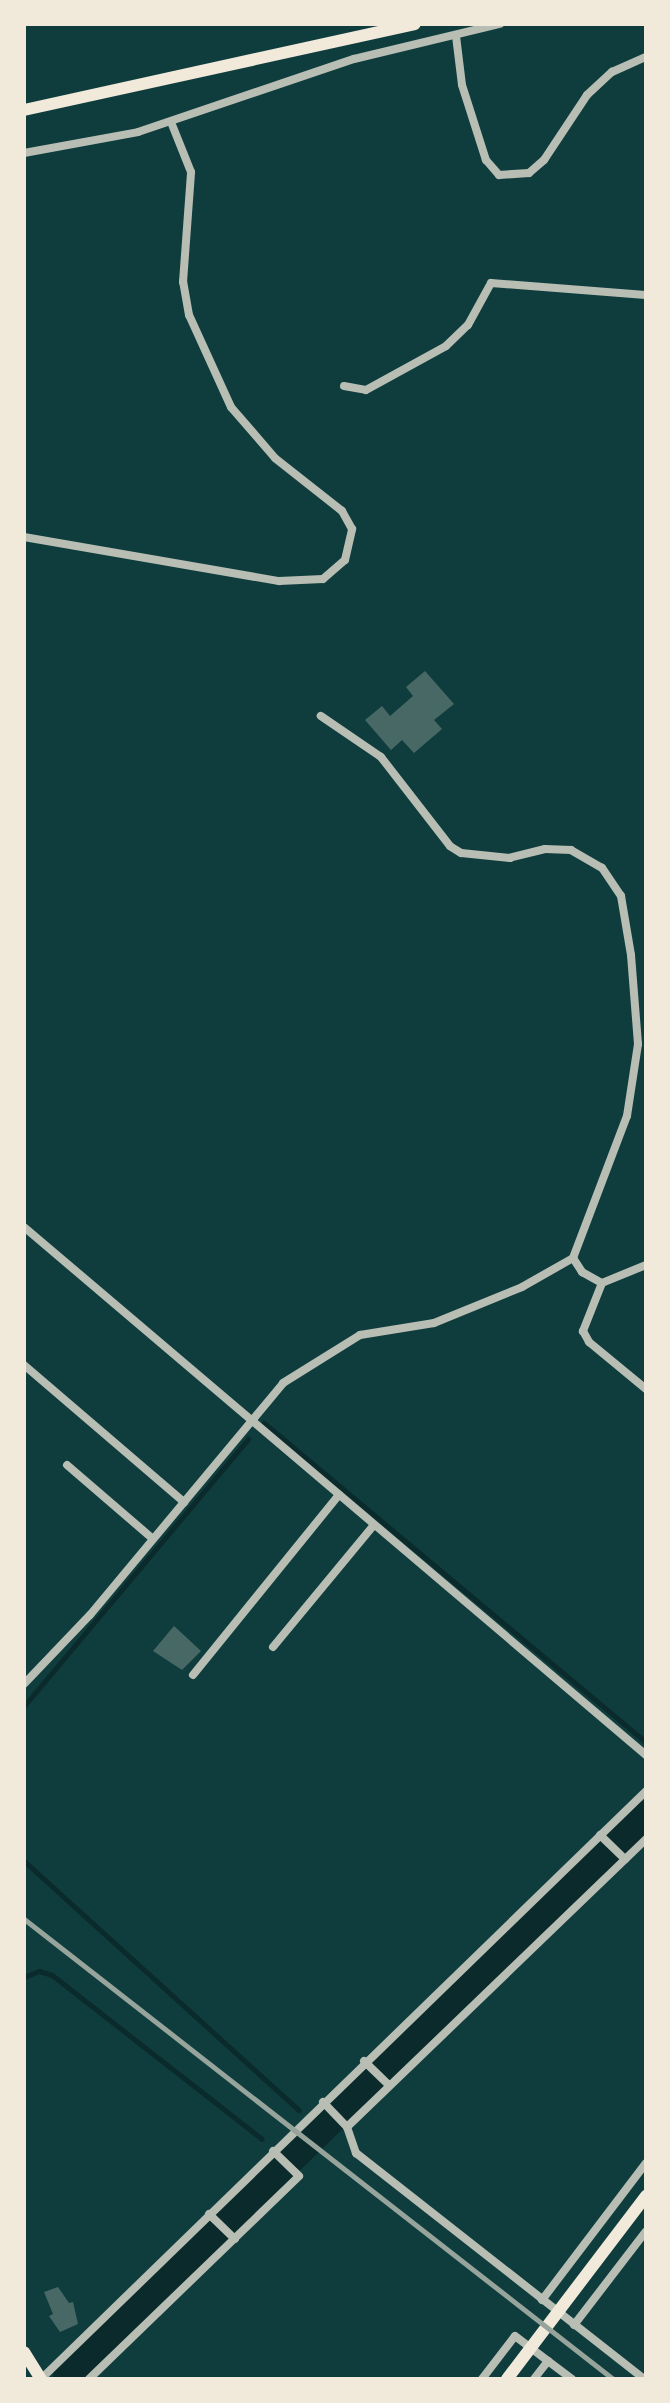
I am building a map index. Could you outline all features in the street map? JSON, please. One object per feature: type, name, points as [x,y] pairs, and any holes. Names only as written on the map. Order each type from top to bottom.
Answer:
[{"type":"main road","points":[[24,110],[415,24]]},
{"type":"main road","points":[[507,2379],[646,2196]]},
{"type":"main road","points":[[24,2352],[41,2379]]},
{"type":"street","points":[[24,153],[171,122],[354,59],[500,24]]},
{"type":"street","points":[[456,36],[462,85],[486,160],[499,175],[529,173],[544,160],[587,95],[612,72],[646,57]]},
{"type":"street","points":[[24,537],[279,581],[323,579],[345,560],[352,529],[342,511],[275,458],[231,407],[189,315],[183,282],[191,172],[171,122]]},
{"type":"street","points":[[344,386],[366,390],[446,346],[468,325],[491,283],[646,295]]},
{"type":"street","points":[[24,1684],[153,1539],[283,1383],[330,1349],[360,1335],[434,1323],[522,1287],[573,1258],[627,1116],[638,1044],[621,896],[602,868],[571,850],[545,849],[510,858],[461,853],[450,846],[381,757],[321,716]]},
{"type":"street","points":[[24,1227],[646,1755]]},
{"type":"street","points":[[573,1258],[582,1272],[602,1283]]},
{"type":"street","points":[[646,1265],[602,1283],[588,1307],[585,1337],[646,1389]]},
{"type":"street","points":[[24,1365],[184,1502]]},
{"type":"street","points":[[67,1465],[153,1539]]},
{"type":"street","points":[[193,1675],[339,1495]]},
{"type":"street","points":[[273,1647],[374,1525]]},
{"type":"street","points":[[41,2379],[602,1838],[646,1791]]},
{"type":"street","points":[[602,1838],[623,1858]]},
{"type":"street","points":[[346,2125],[386,2083],[646,1839]]},
{"type":"street","points":[[367,2063],[386,2083]]},
{"type":"street","points":[[325,2105],[346,2125],[356,2153],[644,2379]]},
{"type":"street","points":[[89,2379],[299,2176],[276,2153]]},
{"type":"street","points":[[542,2300],[646,2163]]},
{"type":"street","points":[[211,2216],[233,2237]]},
{"type":"street","points":[[574,2325],[646,2231]]},
{"type":"street","points":[[482,2379],[515,2336],[572,2379]]},
{"type":"street","points":[[534,2379],[548,2361]]},
{"type":"building","points":[[425,671],[454,704],[434,720],[442,729],[414,753],[402,740],[391,750],[365,720],[382,706],[390,716],[413,696],[406,687]]},
{"type":"building","points":[[174,1626],[201,1651],[182,1670],[153,1651]]},
{"type":"building","points":[[58,2287],[69,2303],[73,2302],[78,2324],[60,2332],[49,2316],[53,2314],[44,2292]]},
{"type":"waterway","points":[[264,1423],[646,1742]]},
{"type":"waterway","points":[[24,1706],[248,1439]]},
{"type":"waterway","points":[[67,2377],[646,1815]]},
{"type":"waterway","points":[[24,1861],[299,2110]]},
{"type":"waterway","points":[[24,1977],[39,1971],[52,1975],[262,2139]]},
{"type":"waterway","points":[[314,2124],[321,2130]]},
{"type":"waterway","points":[[284,2155],[291,2160]]},
{"type":"railway","points":[[24,1919],[613,2379]]}]
